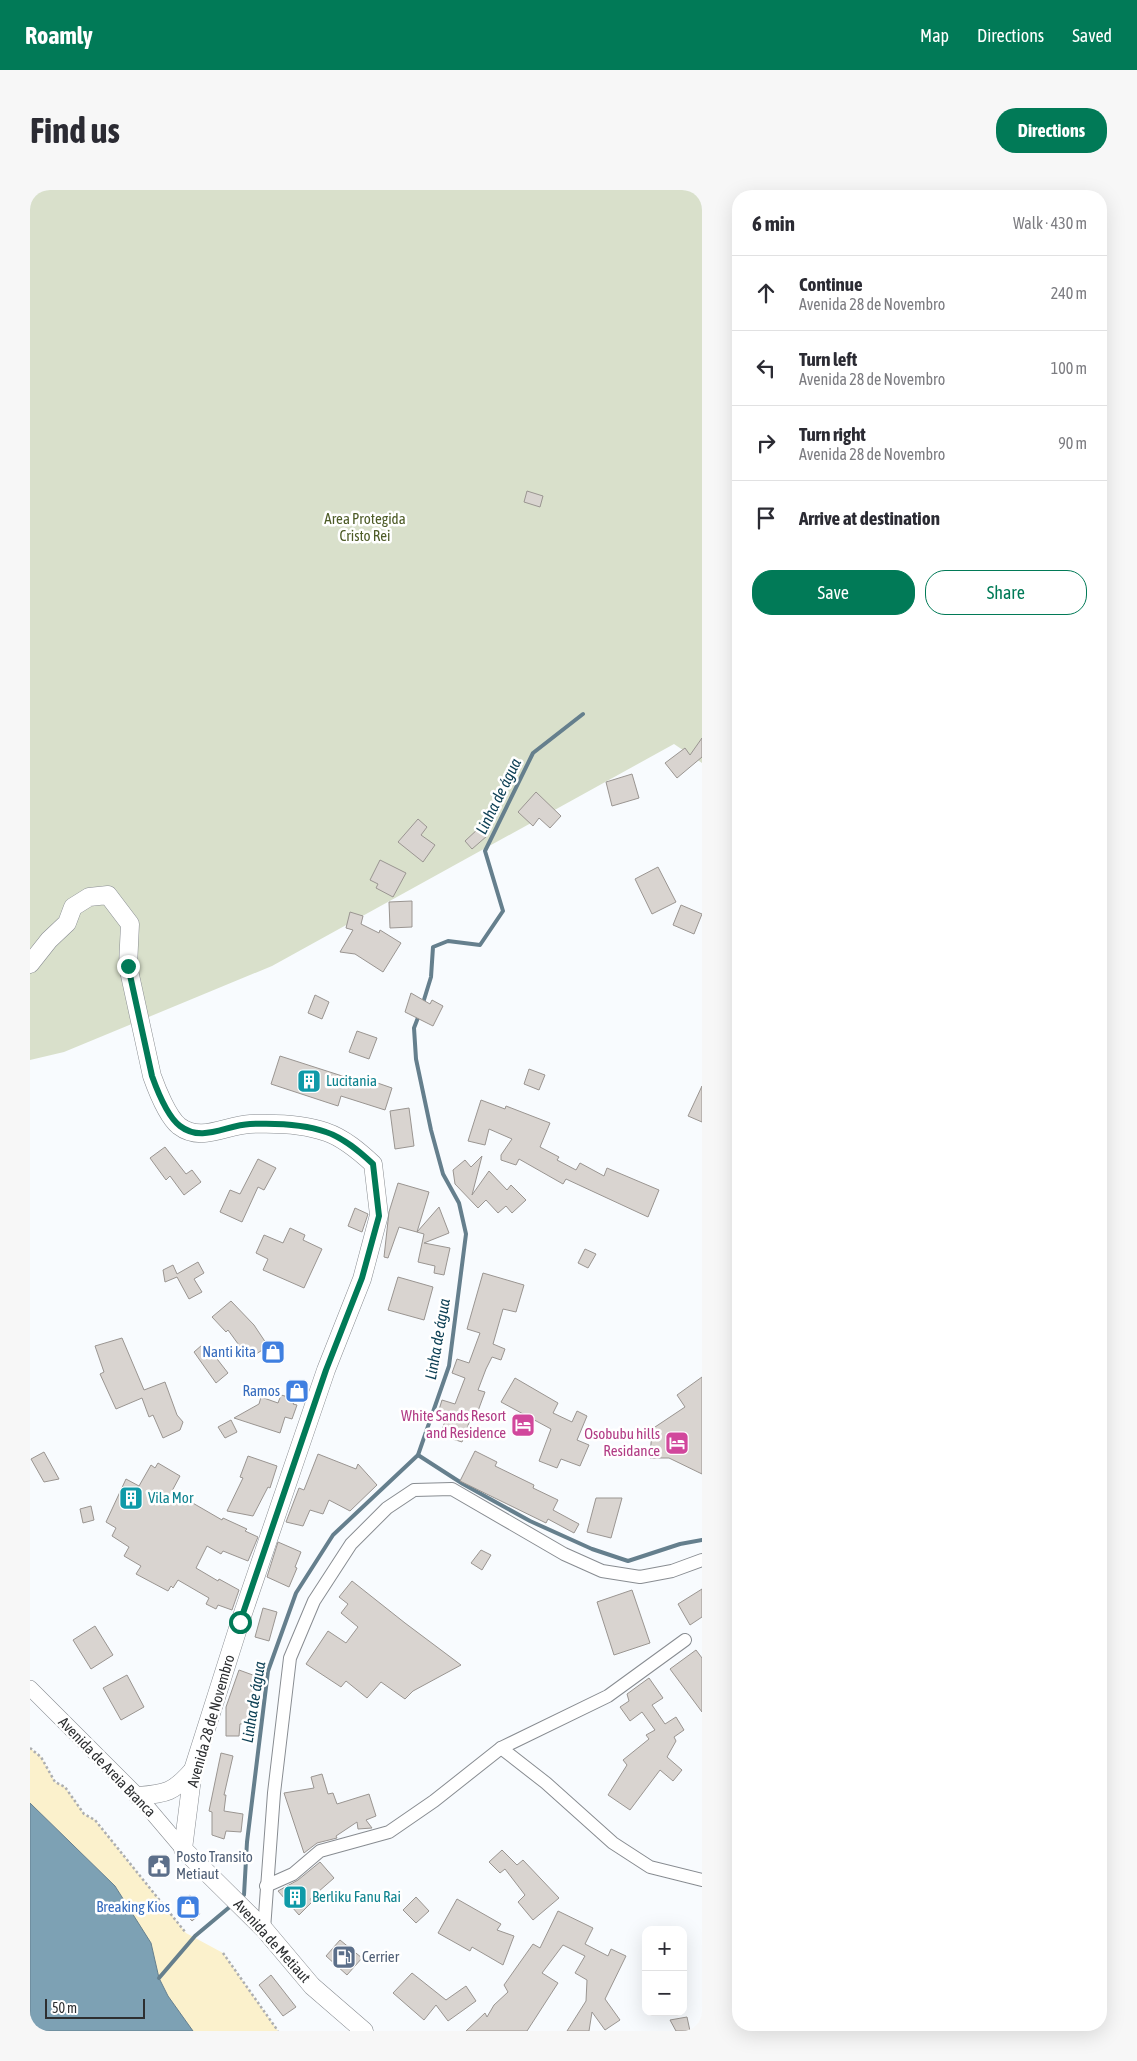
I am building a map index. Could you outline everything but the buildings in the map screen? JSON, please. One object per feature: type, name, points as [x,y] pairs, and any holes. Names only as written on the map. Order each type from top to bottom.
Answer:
[{"type":"main road","name":"Avenida 28 de Novembro","points":[[30,964],[49,940],[67,923],[73,907],[89,897],[108,895],[130,924],[128,966],[152,1076],[158,1093],[179,1126],[199,1134],[249,1124],[310,1128],[326,1132],[356,1148],[373,1164],[379,1216],[362,1278],[320,1388],[240,1622],[193,1770],[183,1848]]},
{"type":"main road","points":[[138,1796],[162,1795],[178,1787],[193,1770]]},
{"type":"main road","name":"Avenida de Metiaut","points":[[183,1848],[259,1924],[312,1986],[364,2031]]},
{"type":"street","points":[[259,1924],[266,1886],[274,1792],[290,1658],[314,1601],[350,1544],[388,1508],[414,1490],[452,1489],[564,1554],[602,1571],[640,1577],[672,1571],[702,1560]]},
{"type":"street","points":[[266,1886],[292,1874],[320,1851],[389,1832],[434,1801],[501,1748],[608,1696],[685,1640]]},
{"type":"street","name":"Avenida de Areia Branca","points":[[30,1688],[138,1796],[183,1848]]},
{"type":"street","points":[[501,1748],[546,1783],[613,1843],[650,1867],[702,1880]]},
{"type":"path","points":[[30,1748],[41,1757],[55,1782],[65,1787],[84,1814],[95,1820],[186,1933]]},
{"type":"path","points":[[223,1953],[278,2031]]},
{"type":"green space","name":"Area Protegida Cristo Rei","points":[[30,190],[702,190],[702,763],[674,744],[272,966],[64,1052],[30,1060]]},
{"type":"sand","points":[[30,1748],[41,1757],[55,1782],[65,1787],[84,1814],[95,1820],[186,1933],[223,1953],[278,2031],[193,2031],[168,1996],[159,1978],[151,1943],[115,1886],[30,1803]]},
{"type":"water","points":[[30,1803],[115,1886],[151,1943],[159,1978],[168,1996],[193,2031],[30,2031]]},
{"type":"waterway","name":"Linha de água","points":[[423,1003],[431,977],[433,947],[448,941],[480,945],[503,911],[485,851],[533,753],[583,714]]},
{"type":"waterway","name":"Linha de água","points":[[239,1899],[244,1895],[247,1842],[268,1671],[296,1593],[333,1535],[418,1455],[449,1366],[466,1234],[459,1203],[443,1174],[431,1130],[416,1059],[414,1028],[419,1015]]},
{"type":"waterway","points":[[418,1455],[463,1484],[530,1521],[592,1549],[628,1561],[680,1544],[702,1540]]},
{"type":"waterway","name":"Linha de água","points":[[159,1978],[195,1936],[232,1905]]},
{"type":"place","name":"Lucitania","points":[[309,1081]]},
{"type":"place","name":"Nanti kita","points":[[273,1352]]},
{"type":"place","name":"Ramos","points":[[297,1391]]},
{"type":"place","name":"White Sands Resort and Residence","points":[[523,1425]]},
{"type":"place","name":"Osobubu hills Residance","points":[[677,1443]]},
{"type":"place","name":"Vila Mor","points":[[131,1498]]},
{"type":"place","name":"Posto Transito Metiaut","points":[[159,1866]]},
{"type":"place","name":"Berliku Fanu Rai","points":[[295,1897]]},
{"type":"place","name":"Breaking Kios","points":[[188,1907]]},
{"type":"place","name":"Cerrier","points":[[344,1957]]},
{"type":"route","points":[[128,966],[152,1076],[158,1093],[179,1126],[199,1134],[249,1124],[301,1127],[326,1132],[356,1148],[373,1164],[379,1216],[362,1278],[326,1370],[240,1622]]}]
